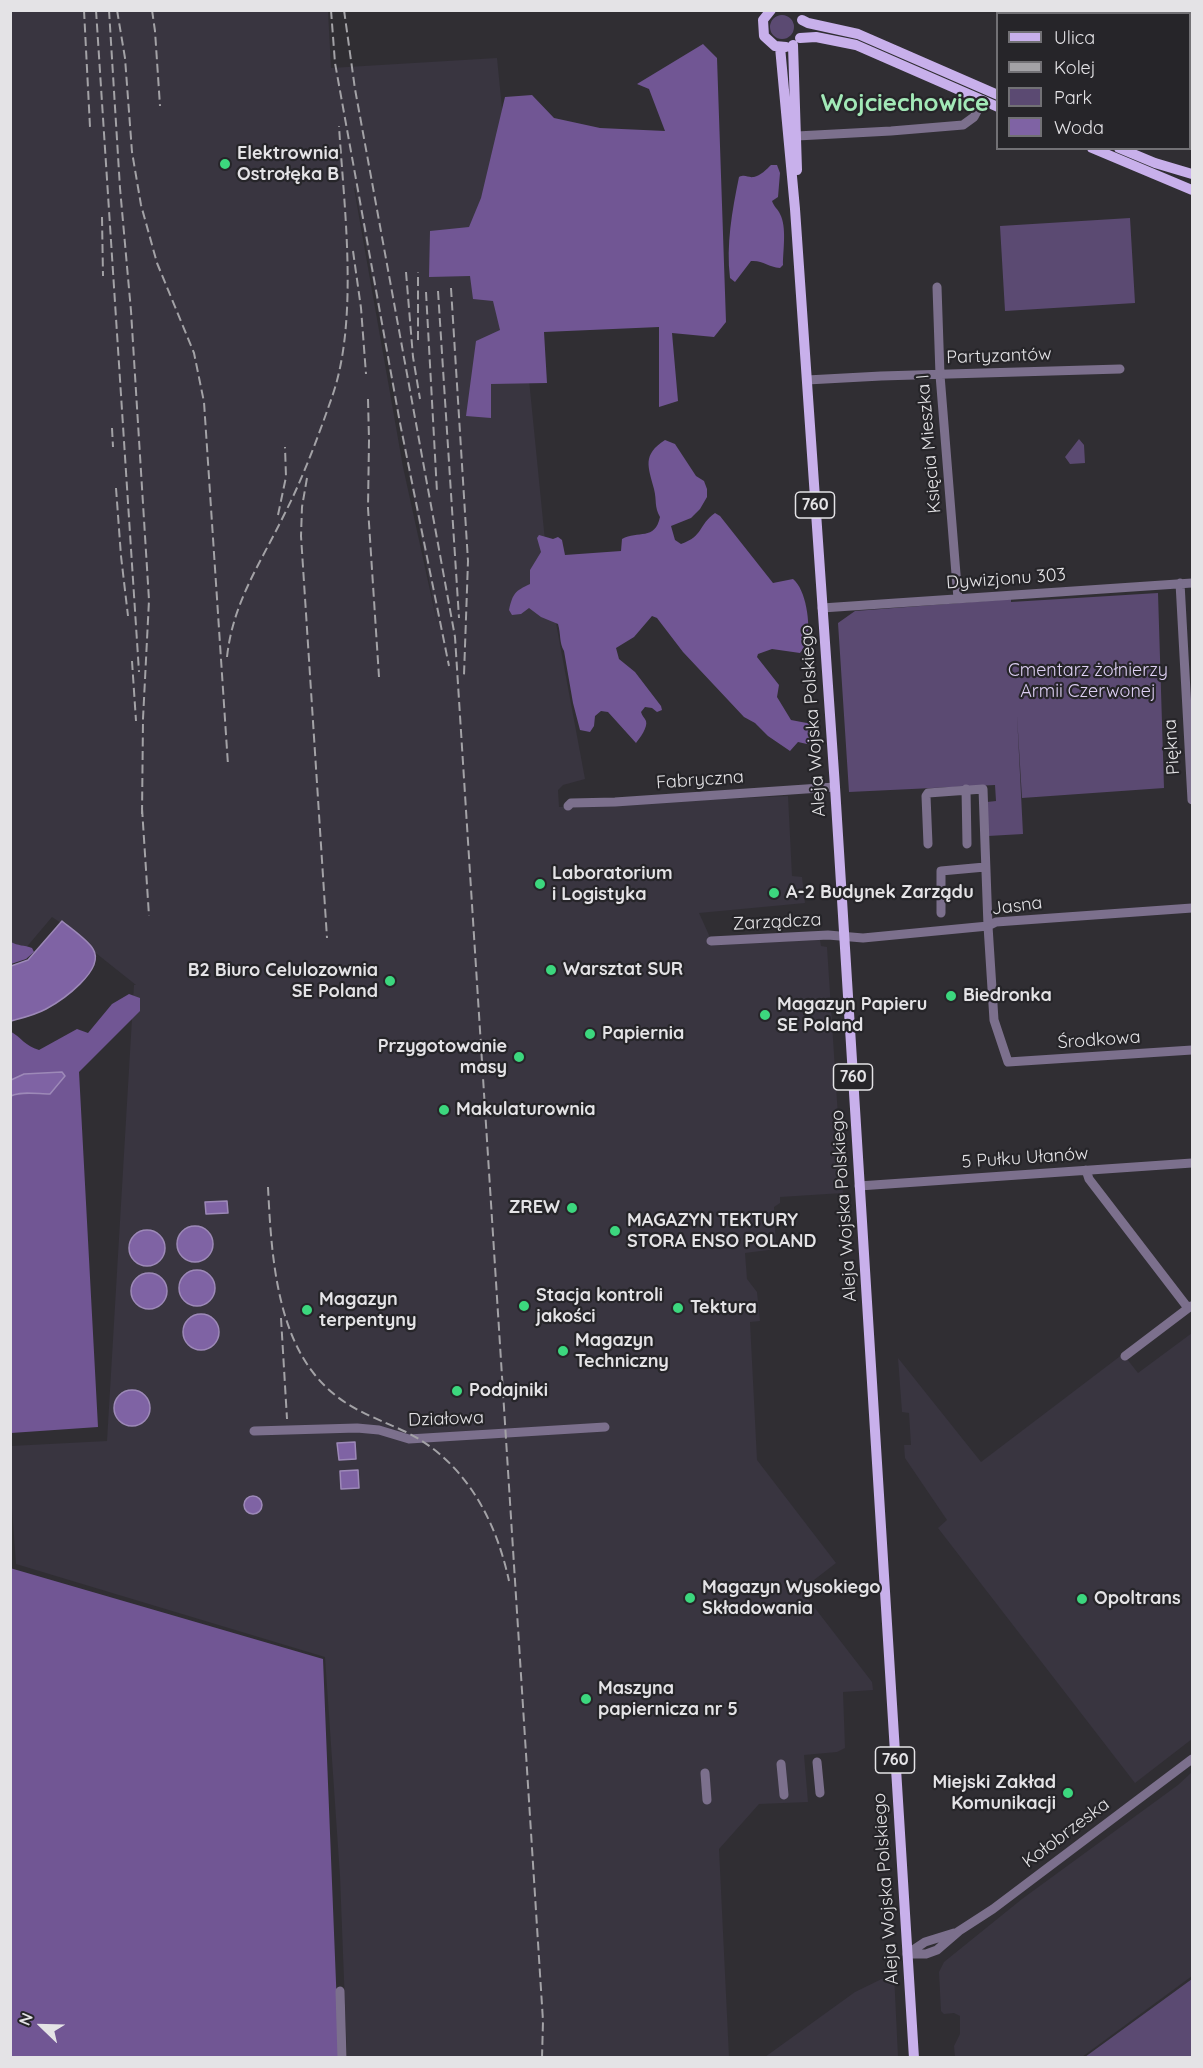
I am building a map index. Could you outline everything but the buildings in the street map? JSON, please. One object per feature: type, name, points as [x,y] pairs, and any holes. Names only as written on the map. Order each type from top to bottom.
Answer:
[{"type":"main road","points":[[771,10],[763,21],[763,32],[767,40],[780,47],[816,37],[856,45],[996,106]]},
{"type":"main road","points":[[794,10],[802,20],[808,23],[858,34],[996,94]]},
{"type":"main road","name":"760","points":[[796,41],[803,29],[802,20]]},
{"type":"main road","name":"Aleja Wojska Polskiego","points":[[795,209],[796,41]]},
{"type":"main road","name":"Aleja Wojska Polskiego","points":[[780,47],[795,209],[845,937],[914,2058]]},
{"type":"main road","points":[[1097,150],[1192,190]]},
{"type":"main road","points":[[1124,150],[1155,163],[1192,174]]},
{"type":"street","points":[[797,136],[963,125],[974,117],[983,100]]},
{"type":"street","name":"Księcia Mieszka I","points":[[938,286],[940,375],[958,599]]},
{"type":"street","name":"Partyzantów","points":[[807,380],[1120,369]]},
{"type":"street","name":"Piękna","points":[[1180,583],[1192,800]]},
{"type":"street","name":"Dywizjonu 303","points":[[822,608],[1192,583]]},
{"type":"street","name":"Fabryczna","points":[[568,806],[571,802],[615,802],[835,787]]},
{"type":"street","points":[[966,789],[967,843]]},
{"type":"street","points":[[928,844],[926,794],[930,791],[983,789],[988,926]]},
{"type":"street","points":[[941,913],[941,871],[985,867]]},
{"type":"street","name":"Jasna","points":[[845,937],[863,938],[988,926],[996,922],[1192,908]]},
{"type":"street","name":"Środkowa","points":[[988,926],[994,1020],[1008,1062],[1192,1050]]},
{"type":"street","name":"Zarządcza","points":[[711,942],[828,935],[845,937]]},
{"type":"street","name":"5 Pułku Ułanów","points":[[859,1186],[1192,1163]]},
{"type":"street","points":[[1086,1170],[1089,1179],[1190,1306],[1125,1356]]},
{"type":"street","name":"Działowa","points":[[254,1431],[357,1428],[379,1430],[409,1439],[605,1427]]},
{"type":"street","name":"Kołobrzeska","points":[[907,1954],[925,1942],[959,1931],[993,1908],[1192,1759]]},
{"type":"street","points":[[817,1762],[820,1793]]},
{"type":"street","points":[[781,1764],[784,1795]]},
{"type":"street","points":[[705,1773],[707,1800]]},
{"type":"street","points":[[340,1991],[342,2058]]},
{"type":"shaded area","points":[[11,11],[328,11],[331,68],[497,58],[550,591],[585,779],[563,785],[558,790],[559,807],[788,796],[792,876],[802,877],[805,903],[699,913],[713,944],[820,940],[821,946],[827,947],[843,1193],[780,1197],[780,1203],[774,1207],[776,1249],[745,1253],[747,1279],[757,1292],[760,1321],[750,1322],[757,1460],[836,1563],[801,1590],[872,1682],[873,1690],[843,1692],[845,1748],[837,1752],[804,1755],[808,1802],[759,1804],[719,1849],[729,2057],[347,2057],[340,1876],[325,1657],[16,1564],[11,1508],[11,1446],[107,1441],[134,985],[136,985],[52,917],[19,956],[11,951]],"holes":[[[355,188],[438,627],[403,467]]]},
{"type":"shaded area","points":[[703,44],[717,58],[726,322],[714,337],[672,333],[678,401],[659,407],[659,327],[544,332],[547,383],[491,384],[491,418],[466,416],[476,341],[500,330],[493,301],[473,299],[470,276],[429,277],[430,231],[469,227],[481,198],[505,97],[532,95],[554,118],[600,128],[665,131],[649,89],[637,84]]},
{"type":"shaded area","points":[[771,165],[777,165],[780,173],[778,197],[772,201],[782,219],[783,265],[780,268],[751,261],[735,282],[730,278],[729,241],[739,177],[756,176]]},
{"type":"shaded area","points":[[665,440],[675,444],[696,476],[704,481],[707,489],[707,497],[700,509],[691,518],[671,526],[675,540],[681,544],[694,537],[715,513],[720,516],[773,583],[793,579],[801,591],[806,608],[808,633],[800,653],[772,649],[758,654],[757,657],[779,685],[777,697],[791,720],[812,724],[814,731],[807,744],[798,742],[790,751],[744,717],[683,652],[657,618],[652,616],[634,637],[616,648],[619,659],[635,672],[662,710],[657,712],[645,707],[641,712],[646,720],[646,726],[636,743],[608,712],[601,711],[595,716],[594,726],[590,732],[580,730],[558,624],[541,617],[529,608],[521,614],[512,615],[509,610],[515,593],[530,584],[530,570],[541,552],[537,538],[539,535],[553,539],[558,537],[562,540],[565,555],[621,551],[622,539],[645,534],[654,529],[660,517],[649,462],[653,451]]},
{"type":"shaded area","points":[[11,942],[32,948],[34,952],[26,959],[11,964]]},
{"type":"shaded area","points":[[129,994],[140,998],[140,1011],[79,1072],[98,1427],[11,1433],[10,1031],[39,1050],[77,1029],[88,1033],[112,1004]]},
{"type":"shaded area","points":[[1192,1333],[1192,1739],[1135,1783],[938,1528],[947,1520],[905,1458],[904,1445],[911,1445],[909,1413],[902,1412],[898,1358],[981,1462],[1123,1354],[1138,1373]]},
{"type":"shaded area","points":[[10,1568],[323,1659],[339,2057],[11,2057]]},
{"type":"shaded area","points":[[1192,1772],[1192,1976],[1082,2057],[955,2057],[954,2046],[960,2034],[960,2016],[954,2013],[944,2014],[941,2011],[939,1972],[944,1962],[1022,1899],[1178,1785]]},
{"type":"shaded area","points":[[894,1973],[898,2057],[765,2057],[855,1992]]},
{"type":"green space","points":[[782,15],[787,16],[793,22],[793,32],[787,38],[782,39],[777,38],[771,32],[770,27],[771,22],[777,16]]},
{"type":"green space","points":[[1130,218],[1135,303],[1005,311],[1000,226]]},
{"type":"green space","points":[[1079,439],[1084,445],[1085,463],[1070,464],[1065,457]]},
{"type":"green space","name":"Cmentarz żołnierzy Armii Czerwonej","points":[[1158,593],[1164,788],[1022,798],[1017,715],[1023,834],[988,836],[987,802],[996,801],[995,785],[849,792],[838,623],[855,611],[1011,599],[1011,602]]},
{"type":"green space","points":[[1192,1979],[1192,2057],[1085,2057]]},
{"type":"water","points":[[62,921],[91,945],[95,957],[93,966],[80,984],[53,1005],[11,1021],[11,966],[28,960]]},
{"type":"water","points":[[62,1072],[65,1076],[50,1094],[24,1093],[11,1096],[11,1080],[24,1074]]},
{"type":"water","points":[[227,1201],[228,1213],[206,1214],[205,1202]]},
{"type":"water","points":[[195,1226],[208,1231],[213,1244],[208,1257],[195,1262],[182,1257],[177,1244],[182,1231]]},
{"type":"water","points":[[147,1230],[160,1235],[165,1248],[160,1261],[147,1266],[134,1261],[129,1248],[134,1235]]},
{"type":"water","points":[[197,1270],[210,1275],[215,1288],[210,1301],[197,1306],[184,1301],[179,1288],[184,1275]]},
{"type":"water","points":[[149,1273],[162,1278],[167,1291],[162,1304],[149,1309],[136,1304],[131,1291],[136,1278]]},
{"type":"water","points":[[201,1314],[214,1319],[219,1332],[214,1345],[201,1350],[188,1345],[183,1332],[188,1319]]},
{"type":"water","points":[[132,1390],[145,1395],[150,1408],[145,1421],[132,1426],[119,1421],[114,1408],[119,1395]]},
{"type":"water","points":[[355,1442],[356,1459],[339,1460],[337,1443]]},
{"type":"water","points":[[358,1470],[359,1488],[341,1489],[340,1471]]},
{"type":"water","points":[[253,1496],[259,1499],[262,1505],[259,1511],[253,1514],[247,1511],[244,1505],[247,1499]]},
{"type":"railway","points":[[84,10],[90,127]]},
{"type":"railway","points":[[96,10],[139,672]]},
{"type":"railway","points":[[109,10],[149,600],[143,719],[142,815]]},
{"type":"railway","points":[[117,10],[125,58],[132,152],[141,205],[157,263],[194,353],[204,402],[228,765]]},
{"type":"railway","points":[[152,10],[160,106]]},
{"type":"railway","points":[[331,10],[335,63],[400,423],[449,666]]},
{"type":"railway","points":[[344,10],[355,89],[455,637],[543,2021],[542,2058]]},
{"type":"railway","points":[[227,657],[230,637],[241,601],[304,472],[332,397],[340,367],[345,334],[348,263],[339,126]]},
{"type":"railway","points":[[102,217],[103,276]]},
{"type":"railway","points":[[353,251],[361,308],[366,374]]},
{"type":"railway","points":[[406,272],[413,357],[420,399]]},
{"type":"railway","points":[[418,272],[418,340]]},
{"type":"railway","points":[[451,288],[468,561],[464,675]]},
{"type":"railway","points":[[438,291],[459,618]]},
{"type":"railway","points":[[426,292],[437,492]]},
{"type":"railway","points":[[368,399],[368,508],[379,677]]},
{"type":"railway","points":[[112,428],[113,447]]},
{"type":"railway","points":[[278,515],[286,477],[285,447]]},
{"type":"railway","points":[[307,478],[302,507],[301,536],[327,938]]},
{"type":"railway","points":[[116,488],[128,616]]},
{"type":"railway","points":[[132,661],[136,721]]},
{"type":"railway","points":[[142,808],[149,916]]},
{"type":"railway","points":[[268,1187],[274,1260],[283,1310],[302,1355],[325,1386],[346,1403],[427,1444],[461,1476],[475,1494],[496,1536],[509,1581]]},
{"type":"railway","points":[[281,1318],[287,1419]]},
{"type":"place","name":"Elektrownia Ostrołęka B","points":[[225,164]]},
{"type":"place","name":"Laboratorium i Logistyka","points":[[540,884]]},
{"type":"place","name":"A-2 Budynek Zarządu","points":[[774,893]]},
{"type":"place","name":"Warsztat SUR","points":[[551,970]]},
{"type":"place","name":"B2 Biuro Celulozownia SE Poland","points":[[390,981]]},
{"type":"place","name":"Biedronka","points":[[951,996]]},
{"type":"place","name":"Magazyn Papieru SE Poland","points":[[765,1015]]},
{"type":"place","name":"Papiernia","points":[[590,1034]]},
{"type":"place","name":"Przygotowanie masy","points":[[519,1057]]},
{"type":"place","name":"Makulaturownia","points":[[444,1110]]},
{"type":"place","name":"ZREW","points":[[572,1208]]},
{"type":"place","name":"MAGAZYN TEKTURY STORA ENSO POLAND","points":[[615,1231]]},
{"type":"place","name":"Stacja kontroli jakości","points":[[524,1306]]},
{"type":"place","name":"Tektura","points":[[678,1308]]},
{"type":"place","name":"Magazyn terpentyny","points":[[307,1310]]},
{"type":"place","name":"Magazyn Techniczny","points":[[563,1351]]},
{"type":"place","name":"Podajniki","points":[[457,1391]]},
{"type":"place","name":"Magazyn Wysokiego Składowania","points":[[690,1598]]},
{"type":"place","name":"Opoltrans","points":[[1082,1599]]},
{"type":"place","name":"Maszyna papiernicza nr 5","points":[[586,1699]]},
{"type":"place","name":"Miejski Zakład Komunikacji","points":[[1068,1793]]},
{"type":"district","name":"Wojciechowice","points":[[905,104]]}]
